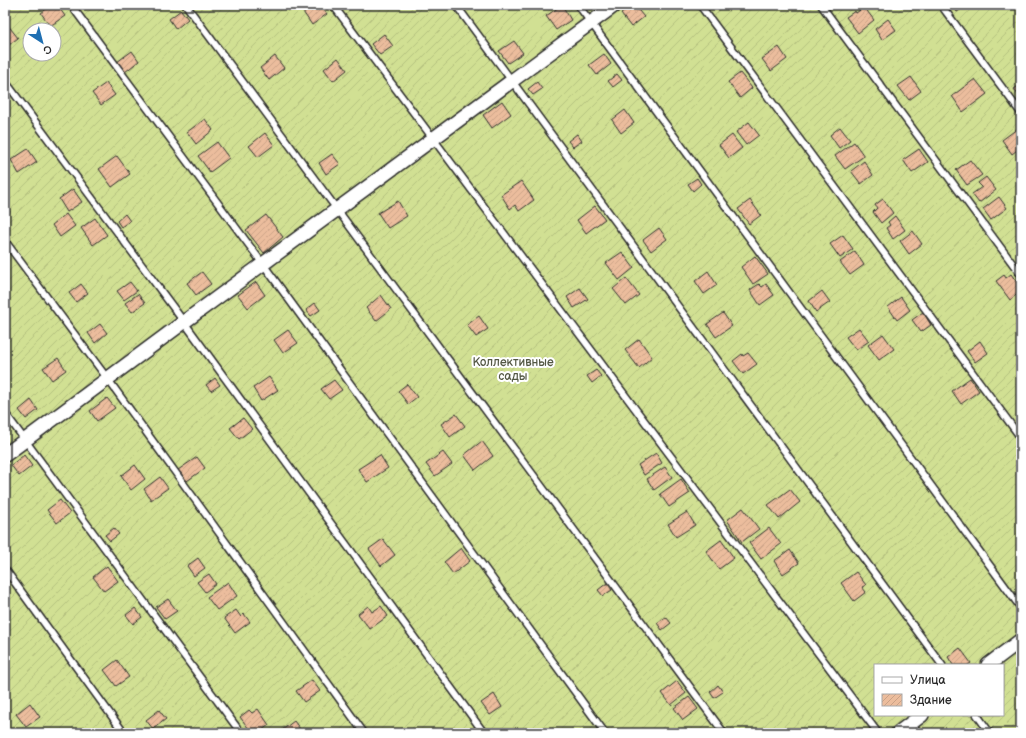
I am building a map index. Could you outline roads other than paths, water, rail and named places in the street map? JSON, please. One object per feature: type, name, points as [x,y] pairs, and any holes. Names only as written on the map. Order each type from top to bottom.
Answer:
[{"type":"street","points":[[5,455],[107,378],[615,5]]},
{"type":"street","points":[[989,664],[1021,640]]},
{"type":"street","points":[[898,733],[921,716]]},
{"type":"lane","points":[[71,5],[263,264],[605,733]]},
{"type":"lane","points":[[186,5],[724,733]]},
{"type":"lane","points":[[333,5],[878,733]]},
{"type":"lane","points":[[456,5],[941,664]]},
{"type":"lane","points":[[578,5],[1021,608]]},
{"type":"lane","points":[[700,5],[1021,438]]},
{"type":"lane","points":[[821,5],[1021,275]]},
{"type":"lane","points":[[940,5],[1021,113]]},
{"type":"lane","points":[[5,81],[184,322],[484,733]]},
{"type":"lane","points":[[5,241],[107,378],[364,733]]},
{"type":"lane","points":[[5,413],[241,733]]},
{"type":"lane","points":[[5,569],[124,733]]},
{"type":"lane","points":[[978,716],[990,733]]},
{"type":"park label","name":"Коллективные сады","points":[[513,369]]}]
